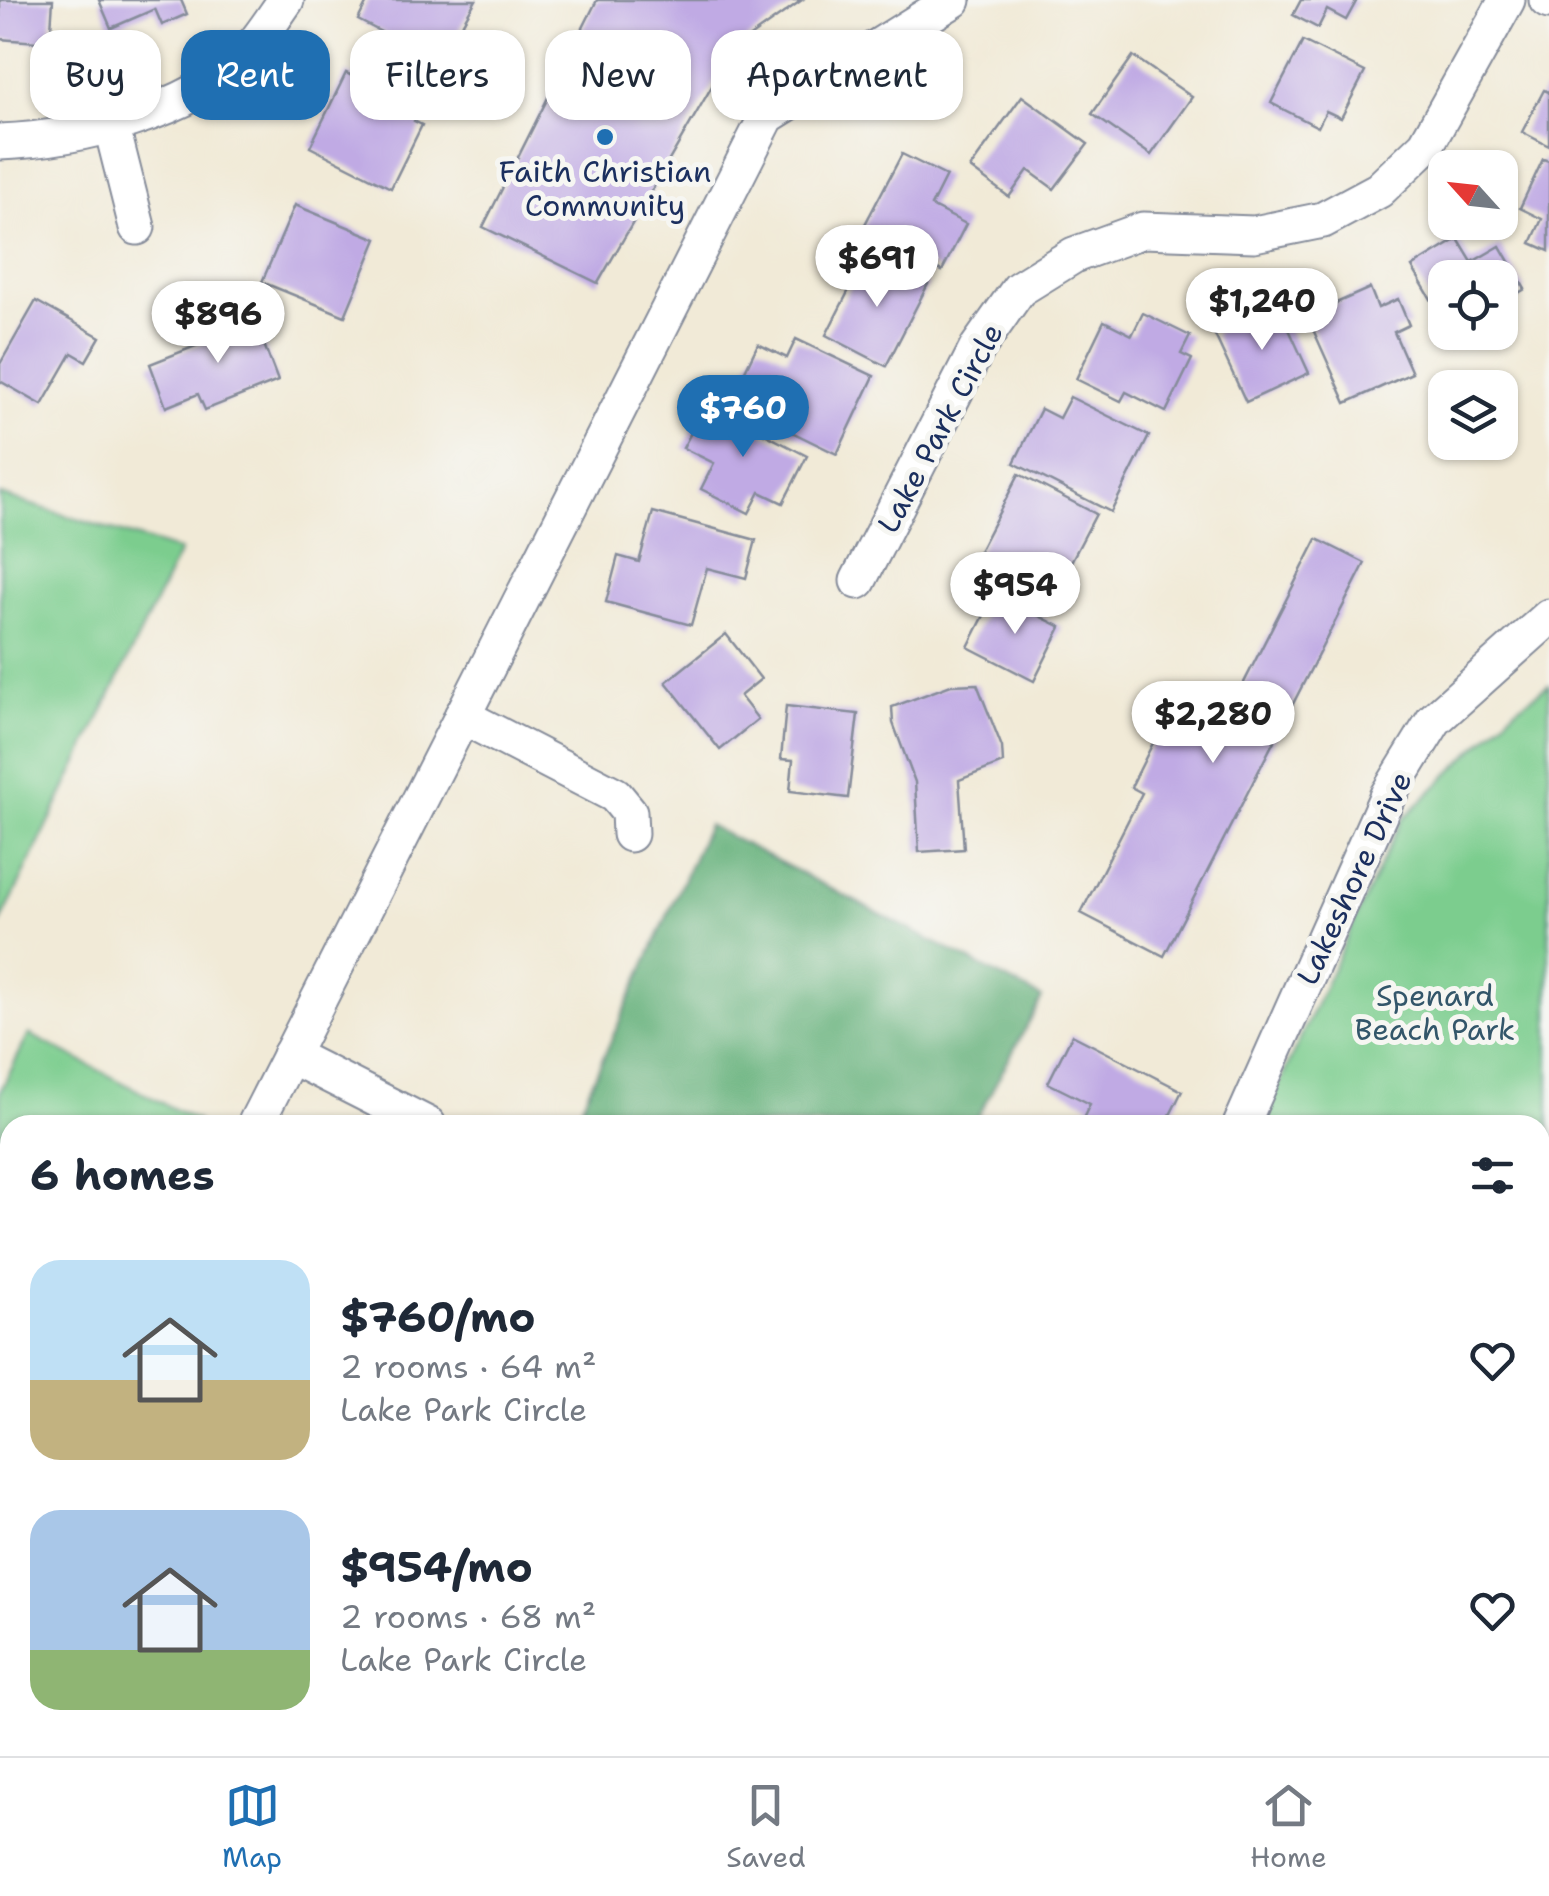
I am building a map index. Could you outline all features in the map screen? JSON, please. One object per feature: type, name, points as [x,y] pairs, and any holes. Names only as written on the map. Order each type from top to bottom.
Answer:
[{"type":"street","points":[[0,142],[62,137],[164,110],[243,58],[286,0]]},
{"type":"street","points":[[245,1115],[290,1055],[767,116],[954,0]]},
{"type":"street","name":"Lake Park Circle","points":[[858,581],[978,347],[1019,289],[1074,255],[1144,230],[1254,234],[1323,220],[1379,190],[1426,145],[1507,0]]},
{"type":"street","points":[[111,124],[137,227]]},
{"type":"street","name":"Lakeshore Drive","points":[[1246,1115],[1388,794],[1434,720],[1549,617]]},
{"type":"street","points":[[462,716],[615,795],[630,812],[630,834]]},
{"type":"street","points":[[290,1055],[408,1115]]},
{"type":"green space","points":[[0,495],[180,551],[0,924]]},
{"type":"green space","name":"Spenard Beach Park","points":[[1549,685],[1549,1115],[1265,1115],[1401,821],[1516,708]]},
{"type":"green space","points":[[708,825],[1042,998],[978,1115],[578,1115]]},
{"type":"green space","points":[[29,1034],[185,1115],[0,1115],[0,1092]]},
{"type":"building","points":[[0,0],[53,0],[51,30],[30,30],[30,41],[0,39]]},
{"type":"building","points":[[99,0],[181,0],[187,14],[162,25],[155,9],[111,28]]},
{"type":"building","points":[[368,0],[476,0],[459,30],[378,30],[358,20]]},
{"type":"building","name":"Faith Christian Community","points":[[597,0],[802,0],[760,30],[711,30],[711,88],[598,283],[483,227],[545,104],[545,120],[691,120],[691,30],[582,30]]},
{"type":"building","points":[[1301,0],[1357,0],[1346,20],[1327,10],[1318,28],[1293,15]]},
{"type":"building","points":[[1303,41],[1365,72],[1341,118],[1326,111],[1318,127],[1271,103]]},
{"type":"building","points":[[1133,56],[1192,97],[1151,155],[1092,114]]},
{"type":"building","points":[[346,73],[350,75],[350,120],[414,120],[422,125],[391,188],[310,147],[323,120],[330,120],[330,106]]},
{"type":"building","points":[[1544,90],[1549,92],[1549,146],[1522,132]]},
{"type":"building","points":[[1022,96],[1088,144],[1054,189],[1028,170],[1009,197],[970,168]]},
{"type":"building","points":[[902,154],[946,176],[931,206],[966,224],[942,271],[862,230]]},
{"type":"building","points":[[1543,159],[1549,161],[1549,251],[1531,243],[1542,219],[1520,208]]},
{"type":"building","points":[[295,205],[377,239],[345,316],[262,282]]},
{"type":"building","points":[[1456,240],[1471,260],[1428,260],[1428,294],[1412,267]]},
{"type":"building","points":[[1500,246],[1508,260],[1476,260]]},
{"type":"building","points":[[868,253],[928,284],[886,366],[826,335]]},
{"type":"building","points":[[1370,288],[1378,308],[1398,299],[1409,325],[1394,332],[1412,373],[1346,403],[1307,316]]},
{"type":"building","points":[[36,301],[100,337],[86,361],[72,353],[42,405],[0,381],[0,364]]},
{"type":"building","points":[[1277,303],[1309,373],[1246,402],[1214,333]]},
{"type":"building","points":[[252,313],[278,381],[205,410],[198,394],[166,407],[150,364],[211,340],[207,330]]},
{"type":"building","points":[[1143,313],[1190,336],[1181,354],[1192,359],[1166,412],[1126,392],[1121,401],[1076,379],[1104,321],[1132,335]]},
{"type":"building","points":[[796,339],[874,376],[837,454],[730,402],[758,344],[787,358]]},
{"type":"building","points":[[1070,397],[1149,436],[1111,512],[1014,463],[1041,409],[1059,418]]},
{"type":"building","points":[[706,404],[807,456],[783,503],[760,492],[749,513],[701,489],[714,463],[683,448]]},
{"type":"building","points":[[1019,474],[1096,514],[1053,596],[976,557]]},
{"type":"building","points":[[653,512],[756,540],[746,578],[707,568],[691,625],[606,602],[618,556],[639,562]]},
{"type":"building","points":[[1317,539],[1365,563],[1164,956],[1081,913],[1142,793],[1131,787],[1178,693],[1226,718]]},
{"type":"building","points":[[995,594],[1061,627],[1034,681],[968,647]]},
{"type":"building","points":[[726,634],[761,679],[740,696],[758,719],[720,750],[666,682]]},
{"type":"building","points":[[977,684],[1002,747],[1003,763],[959,780],[964,849],[919,852],[915,782],[893,723],[892,707],[951,685]]},
{"type":"building","points":[[786,706],[858,714],[848,798],[790,791],[793,760],[781,759]]},
{"type":"building","points":[[1072,1035],[1182,1091],[1170,1115],[1085,1115],[1090,1104],[1048,1083]]},
{"type":"place","name":"Faith Christian Community","points":[[605,137]]}]
